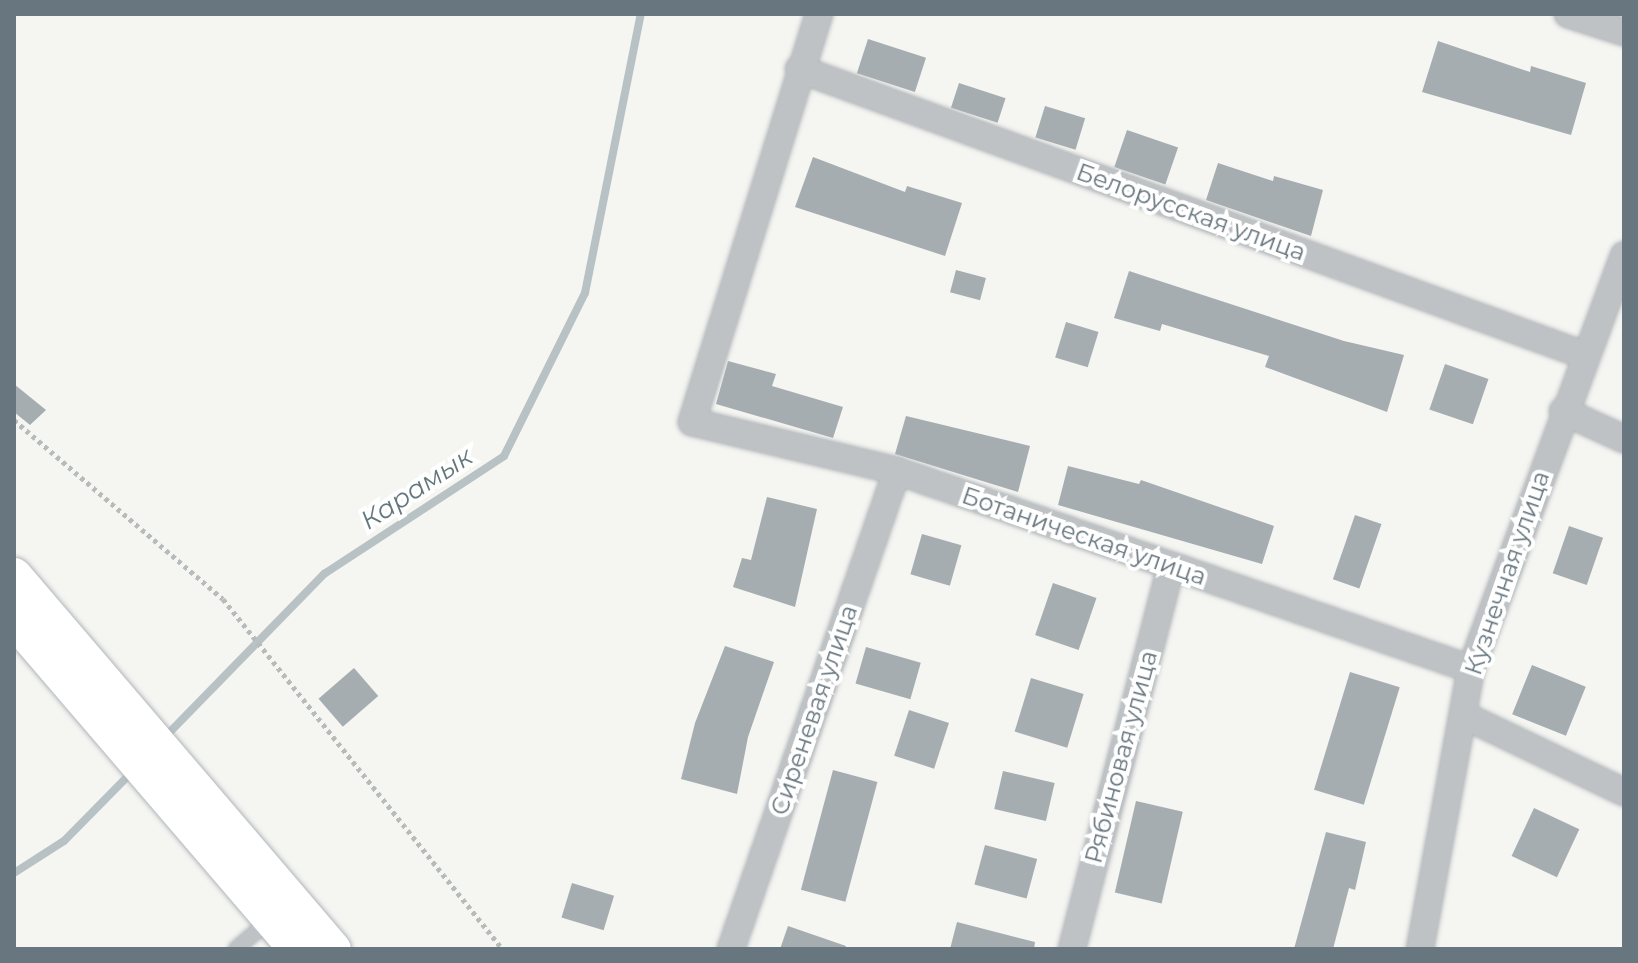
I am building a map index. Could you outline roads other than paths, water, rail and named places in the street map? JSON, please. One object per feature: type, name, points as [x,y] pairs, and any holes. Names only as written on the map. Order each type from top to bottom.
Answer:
[{"type":"main road","points":[[14,576],[94,694]]},
{"type":"main road","points":[[14,619],[94,694],[281,910],[333,949]]},
{"type":"main road","points":[[281,910],[297,949]]},
{"type":"street","points":[[799,69],[819,14]]},
{"type":"street","points":[[1568,14],[1624,32]]},
{"type":"street","name":"Белорусская улица","points":[[799,69],[1584,355]]},
{"type":"street","name":"Ботаническая улица","points":[[799,69],[692,422],[897,471],[1471,669]]},
{"type":"street","name":"Кузнечная улица","points":[[1420,949],[1471,669],[1563,411],[1624,255]]},
{"type":"street","points":[[1563,411],[1624,439]]},
{"type":"street","name":"Сиреневая улица","points":[[731,949],[897,471]]},
{"type":"street","name":"Рябиновая улица","points":[[1072,949],[1171,566]]},
{"type":"street","points":[[1463,715],[1624,792]]},
{"type":"lane","points":[[236,949],[281,910]]},
{"type":"waterway","name":"Карамык","points":[[165,737],[324,574],[504,456],[585,293],[641,14]]},
{"type":"waterway","name":"Карамык","points":[[14,873],[64,841],[134,770]]}]
